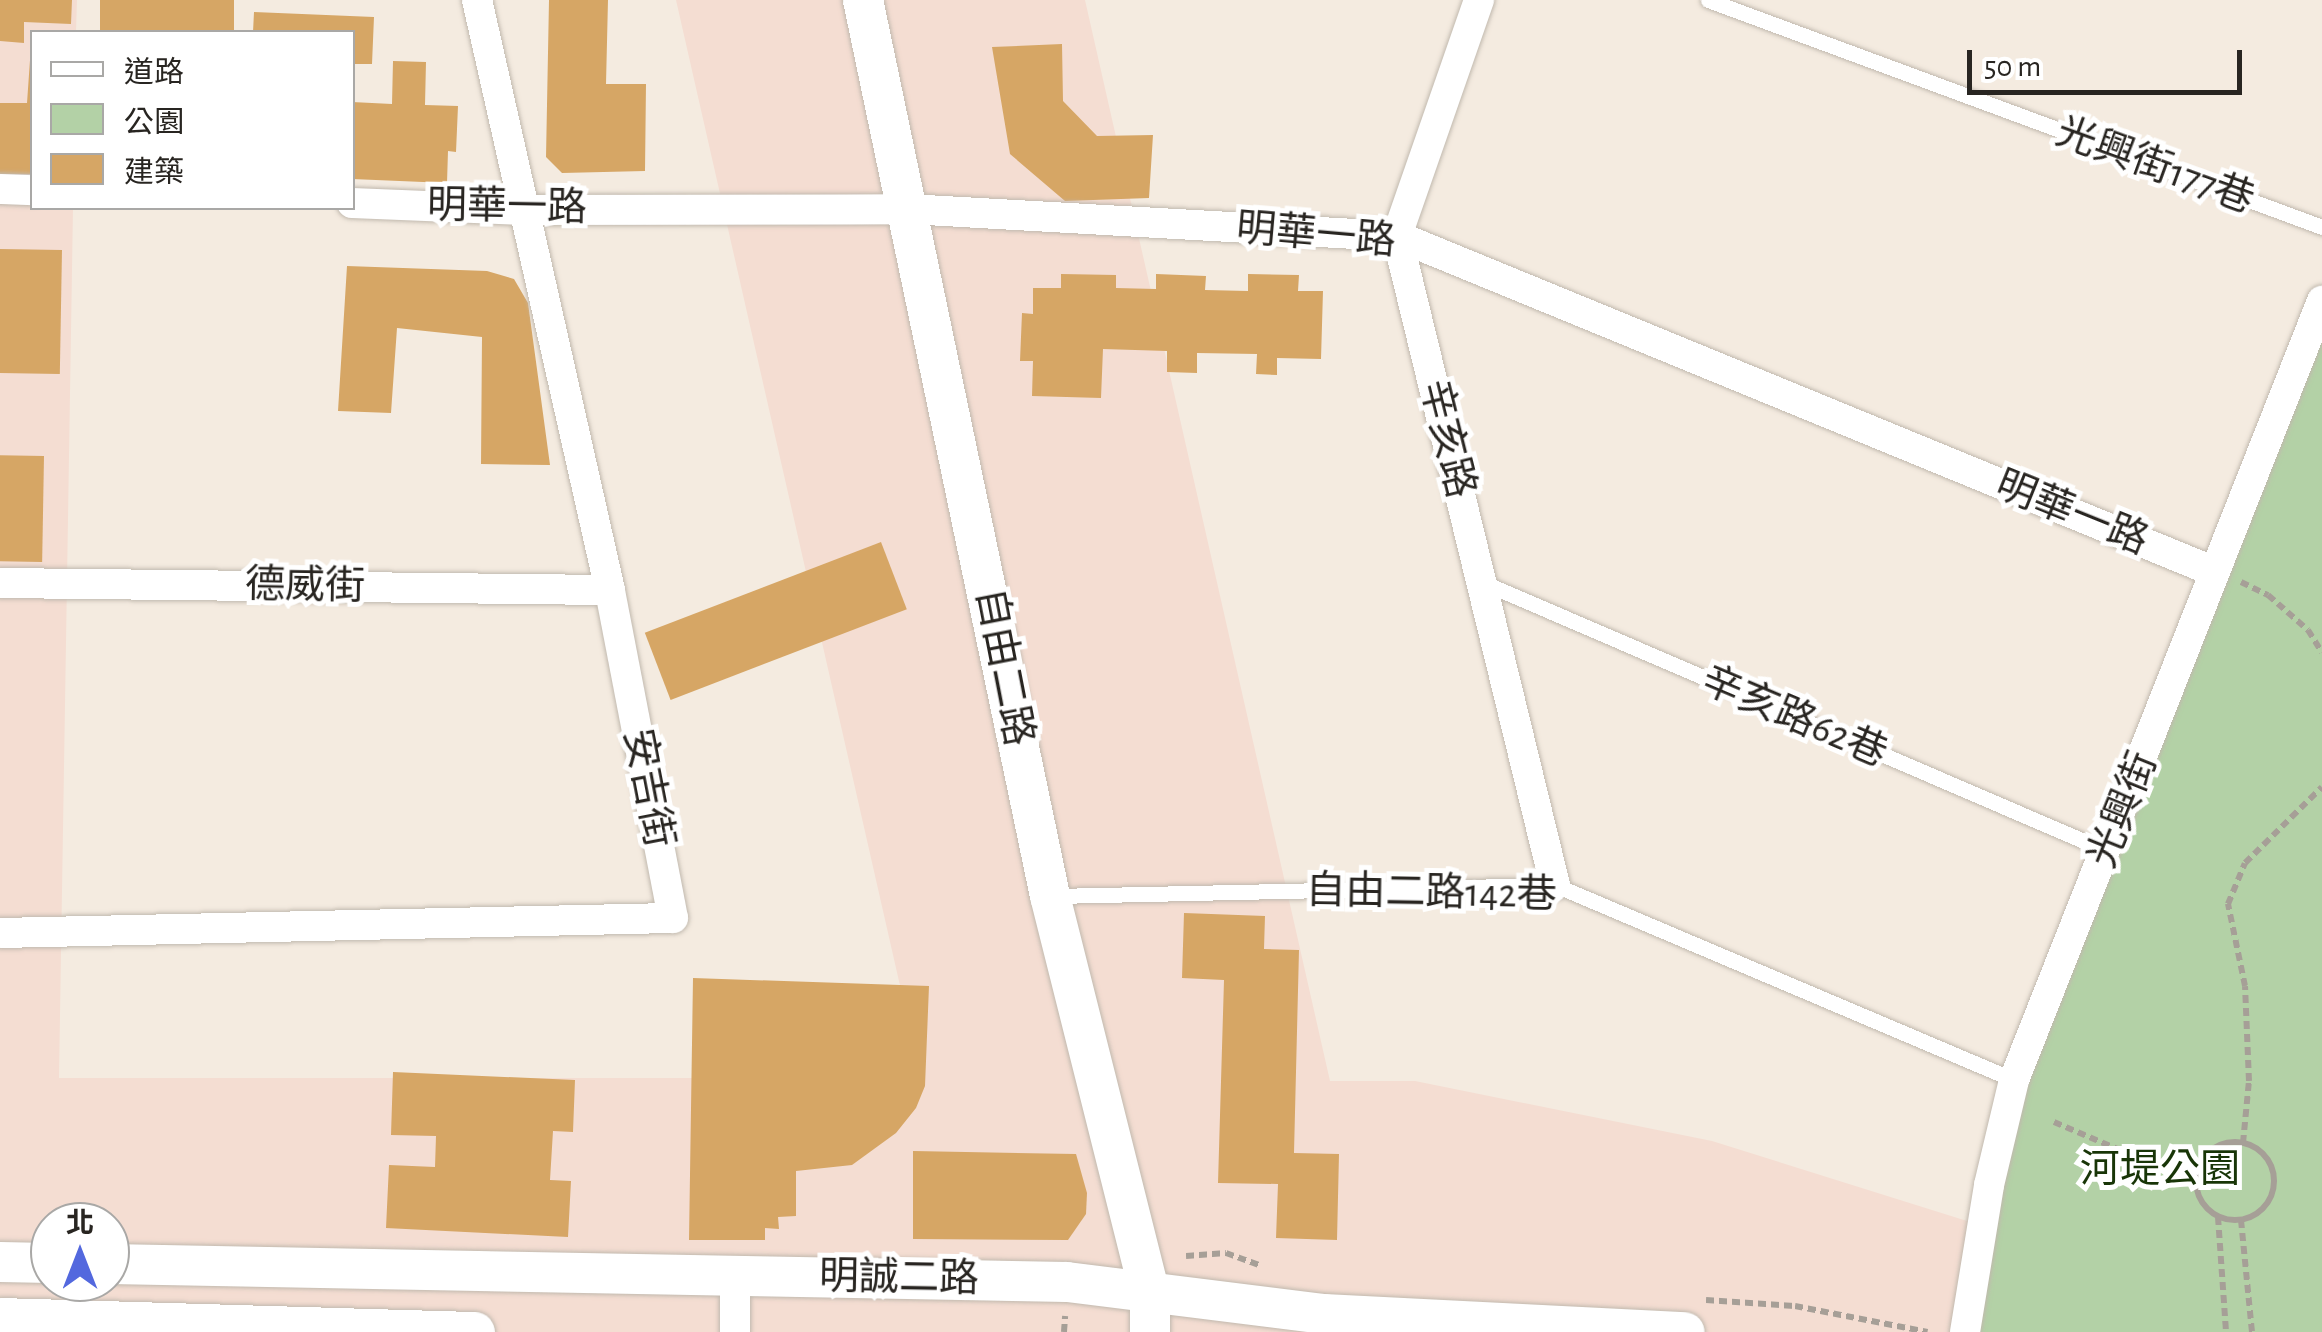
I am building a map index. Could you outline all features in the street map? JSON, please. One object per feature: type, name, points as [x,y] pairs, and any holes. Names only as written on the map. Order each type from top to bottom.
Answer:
[{"type":"street","name":"安吉街","points":[[0,933],[674,918],[610,590],[478,0]]},
{"type":"street","name":"自由二路","points":[[863,0],[1050,896],[1150,1312]]},
{"type":"street","points":[[1398,236],[1479,0]]},
{"type":"street","points":[[0,189],[30,190]]},
{"type":"street","name":"明華一路","points":[[355,203],[524,210],[908,208],[1398,236],[2215,572]]},
{"type":"street","name":"辛亥路","points":[[1398,236],[1556,885]]},
{"type":"street","name":"光興街","points":[[1965,1332],[1990,1185],[2014,1080],[2322,300]]},
{"type":"street","name":"德威街","points":[[0,583],[610,590]]},
{"type":"street","points":[[0,1262],[30,1263]]},
{"type":"street","name":"明誠二路","points":[[130,1264],[1067,1282],[1150,1312],[1324,1314],[1686,1332]]},
{"type":"street","points":[[735,1332],[736,1276]]},
{"type":"street","points":[[0,1318],[475,1332]]},
{"type":"lane","name":"光興街177巷","points":[[1708,0],[2322,227]]},
{"type":"lane","name":"辛亥路62巷","points":[[1482,582],[2107,851]]},
{"type":"lane","name":"自由二路142巷","points":[[1050,896],[1556,885],[2014,1080]]},
{"type":"path","points":[[2215,572],[2268,595],[2308,630],[2322,652]]},
{"type":"path","points":[[2243,1142],[2249,1081],[2244,986],[2228,904],[2244,864],[2322,787]]},
{"type":"path","points":[[2054,1122],[2196,1182]]},
{"type":"path","points":[[2243,1142],[2264,1154],[2275,1176],[2270,1200],[2263,1210],[2241,1220],[2218,1217],[2202,1203],[2197,1170],[2210,1151],[2243,1142]]},
{"type":"path","points":[[2218,1217],[2226,1332]]},
{"type":"path","points":[[2241,1220],[2252,1332]]},
{"type":"shaded area","points":[[0,0],[77,0],[76,30],[30,30],[30,210],[73,210],[59,1078],[921,1078],[676,0],[1085,0],[1330,1081],[1415,1081],[1712,1141],[1983,1226],[1965,1332],[0,1332]]},
{"type":"green space","name":"河堤公園","points":[[2322,300],[2322,1332],[1965,1332],[2014,1080]]},
{"type":"building","points":[[0,0],[72,0],[71,24],[24,22],[24,43],[0,41]]},
{"type":"building","points":[[100,0],[234,0],[234,30],[100,30]]},
{"type":"building","points":[[549,0],[608,0],[606,84],[646,84],[645,171],[562,173],[546,157]]},
{"type":"building","points":[[254,12],[374,17],[372,64],[355,64],[355,30],[253,30]]},
{"type":"building","points":[[1062,44],[1063,101],[1097,136],[1153,135],[1149,198],[1065,201],[1010,154],[992,47]]},
{"type":"building","points":[[30,60],[30,174],[0,174],[0,103],[27,103]]},
{"type":"building","points":[[393,61],[426,62],[425,105],[458,106],[456,152],[448,151],[447,183],[355,179],[355,102],[392,104]]},
{"type":"building","points":[[0,249],[62,250],[60,374],[0,373]]},
{"type":"building","points":[[347,266],[487,271],[514,279],[528,303],[550,465],[481,464],[482,337],[397,328],[391,413],[338,411]]},
{"type":"building","points":[[1061,274],[1116,275],[1116,288],[1156,289],[1156,274],[1206,276],[1205,290],[1248,291],[1248,274],[1299,275],[1298,291],[1323,291],[1321,359],[1277,358],[1277,375],[1256,374],[1257,354],[1197,353],[1197,373],[1167,372],[1167,351],[1103,349],[1101,398],[1032,396],[1033,361],[1020,361],[1022,313],[1033,314],[1033,288],[1061,288]]},
{"type":"building","points":[[0,455],[44,456],[42,562],[0,561]]},
{"type":"building","points":[[881,542],[907,609],[671,700],[645,633]]},
{"type":"building","points":[[1184,913],[1265,916],[1264,949],[1299,950],[1294,1153],[1339,1154],[1337,1240],[1276,1238],[1278,1184],[1218,1183],[1224,980],[1182,978]]},
{"type":"building","points":[[693,978],[929,986],[925,1086],[916,1108],[896,1133],[852,1165],[796,1171],[796,1216],[778,1217],[779,1229],[765,1228],[765,1240],[689,1240]]},
{"type":"building","points":[[393,1072],[575,1080],[573,1132],[553,1131],[550,1180],[571,1181],[568,1237],[386,1228],[389,1165],[435,1167],[436,1136],[391,1135]]},
{"type":"building","points":[[913,1151],[1076,1154],[1087,1193],[1086,1214],[1068,1240],[913,1239]]}]
